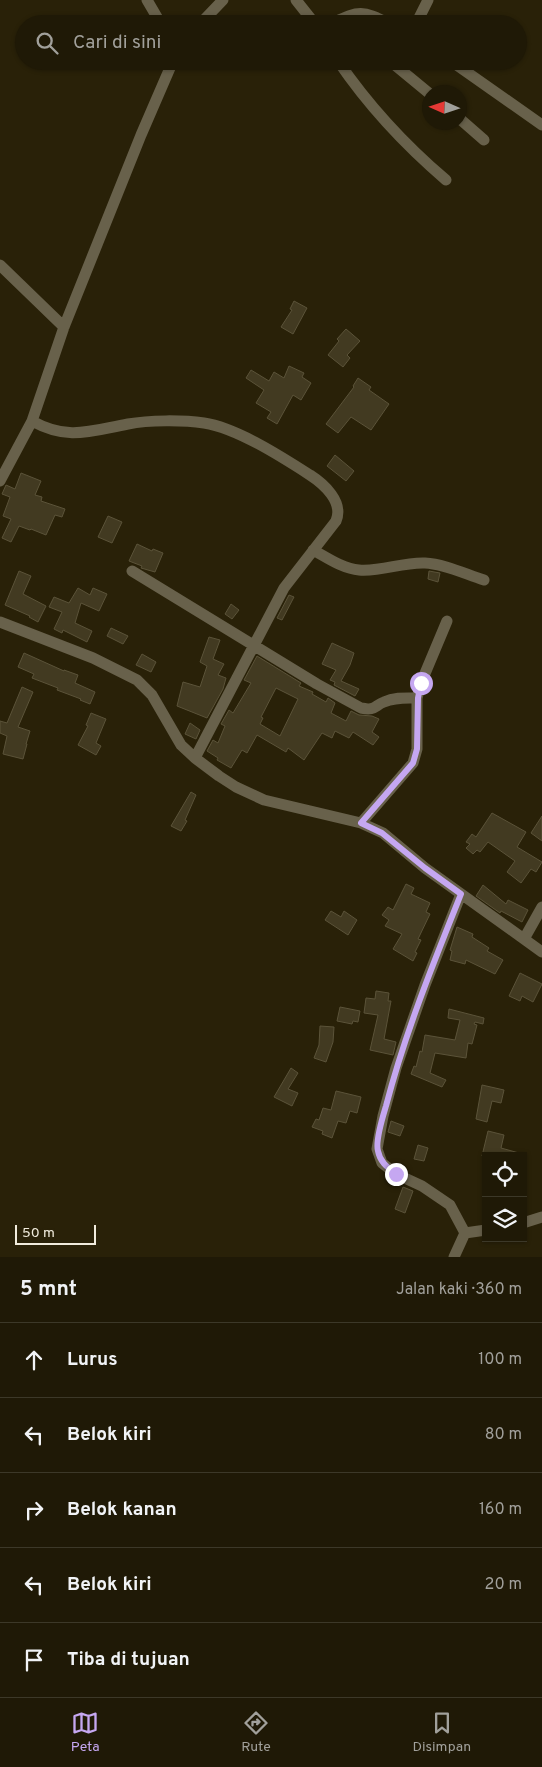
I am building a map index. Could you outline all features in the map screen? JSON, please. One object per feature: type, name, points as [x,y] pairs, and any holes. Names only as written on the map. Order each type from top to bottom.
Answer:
[{"type":"street","points":[[147,0],[156,15]]},
{"type":"street","points":[[209,15],[223,0]]},
{"type":"street","points":[[296,0],[308,15]]},
{"type":"street","points":[[420,15],[428,0]]},
{"type":"street","points":[[348,15],[362,12],[369,15]]},
{"type":"street","points":[[0,481],[32,421],[64,327],[137,144],[169,70]]},
{"type":"street","points":[[344,70],[356,88],[420,157],[446,180]]},
{"type":"street","points":[[401,70],[422,87]]},
{"type":"street","points":[[463,70],[542,125]]},
{"type":"street","points":[[467,126],[484,140]]},
{"type":"street","points":[[0,265],[64,327]]},
{"type":"street","points":[[32,421],[45,428],[66,433],[87,433],[130,424],[159,422],[204,423],[229,431],[280,456],[316,479],[333,497],[338,506],[336,521],[284,588],[195,758]]},
{"type":"street","points":[[313,550],[358,570],[373,570],[424,563],[441,566],[484,580]]},
{"type":"street","points":[[132,571],[317,684],[361,708],[374,709],[383,702],[401,697],[418,698]]},
{"type":"street","points":[[0,622],[93,658],[137,680],[152,695],[181,745],[195,758],[236,787],[264,800],[361,823],[382,833],[425,868],[542,952]]},
{"type":"street","points":[[361,823],[413,763],[417,749],[418,698],[421,683],[447,622]]},
{"type":"street","points":[[461,894],[425,985],[396,1068],[377,1149],[382,1163],[396,1174],[422,1186],[450,1205],[465,1233]]},
{"type":"street","points":[[524,939],[542,907]]},
{"type":"street","points":[[527,1222],[542,1216]]},
{"type":"street","points":[[465,1233],[482,1231]]},
{"type":"street","points":[[454,1257],[465,1233]]},
{"type":"building","points":[[294,301],[307,308],[293,334],[281,327],[292,310],[290,309]]},
{"type":"building","points":[[346,329],[360,341],[347,355],[350,358],[343,367],[328,355],[339,341],[337,339]]},
{"type":"building","points":[[289,366],[304,373],[302,377],[311,383],[301,400],[293,395],[277,424],[267,418],[271,412],[256,403],[264,390],[246,378],[251,370],[269,381],[274,372],[284,378]]},
{"type":"building","points":[[358,378],[371,387],[369,390],[389,404],[371,430],[351,417],[338,433],[326,424],[354,387]]},
{"type":"building","points":[[335,455],[354,471],[346,481],[327,466]]},
{"type":"building","points":[[21,473],[41,481],[35,495],[42,497],[41,501],[65,509],[62,517],[55,515],[46,535],[19,526],[11,542],[2,538],[11,519],[3,516],[10,497],[2,494],[6,485],[15,489]]},
{"type":"building","points":[[108,516],[122,522],[112,543],[98,537]]},
{"type":"building","points":[[137,544],[152,551],[153,549],[163,553],[155,572],[141,568],[142,566],[129,561]]},
{"type":"building","points":[[19,571],[31,576],[23,594],[46,606],[38,622],[30,616],[5,605]]},
{"type":"building","points":[[429,571],[440,573],[438,582],[428,579]]},
{"type":"building","points":[[78,588],[90,595],[93,588],[107,594],[99,611],[81,603],[75,623],[92,631],[87,642],[63,630],[62,633],[54,629],[62,612],[49,607],[54,597],[69,603]]},
{"type":"building","points":[[289,595],[294,597],[282,620],[277,618]]},
{"type":"building","points":[[231,604],[239,610],[232,619],[225,614]]},
{"type":"building","points":[[111,628],[128,636],[123,644],[107,636]]},
{"type":"building","points":[[209,637],[220,640],[213,659],[224,664],[218,675],[226,678],[223,689],[207,718],[177,706],[183,682],[200,687],[207,666],[200,662]]},
{"type":"building","points":[[332,643],[354,653],[341,681],[359,689],[355,696],[334,685],[335,682],[330,680],[336,670],[322,664]]},
{"type":"building","points":[[24,653],[64,671],[78,675],[75,683],[95,692],[90,704],[57,690],[58,688],[32,678],[34,674],[18,667]]},
{"type":"building","points":[[142,654],[156,662],[151,672],[136,665]]},
{"type":"building","points":[[257,656],[301,683],[299,686],[313,692],[312,694],[326,702],[328,698],[335,703],[331,713],[346,721],[351,711],[359,715],[372,716],[379,719],[372,732],[379,737],[373,745],[353,732],[349,738],[335,731],[332,738],[322,733],[304,760],[288,748],[286,752],[257,735],[247,753],[242,750],[231,768],[217,760],[218,758],[207,751],[213,740],[218,743],[225,726],[221,724],[229,710],[233,713],[251,683],[244,680]],"holes":[[[276,688],[298,699],[280,736],[260,724],[263,718],[261,717]]]},
{"type":"building","points":[[22,687],[33,692],[18,727],[30,731],[23,759],[3,754],[7,736],[0,733],[0,721],[7,723]]},
{"type":"building","points":[[91,713],[106,719],[96,743],[101,746],[96,755],[78,745],[88,726],[86,725]]},
{"type":"building","points":[[190,723],[200,730],[196,739],[185,734]]},
{"type":"building","points":[[191,792],[196,795],[185,820],[187,821],[181,831],[171,826]]},
{"type":"building","points":[[492,813],[526,832],[517,847],[542,862],[536,872],[531,869],[521,883],[507,872],[515,861],[488,842],[480,852],[477,850],[473,854],[466,848],[470,844],[466,842],[472,834],[476,837]]},
{"type":"building","points":[[542,816],[542,841],[531,833]]},
{"type":"building","points":[[406,884],[414,888],[411,894],[430,903],[426,912],[430,914],[418,939],[421,940],[413,961],[393,949],[402,934],[385,926],[389,920],[382,915],[388,907],[393,910]]},
{"type":"building","points":[[483,885],[506,904],[508,900],[528,910],[522,922],[501,911],[500,913],[476,896]]},
{"type":"building","points":[[331,911],[341,917],[344,911],[357,920],[348,935],[325,920]]},
{"type":"building","points":[[457,927],[473,934],[472,937],[489,948],[487,951],[503,960],[495,974],[466,960],[465,964],[450,960],[452,951],[450,950]]},
{"type":"building","points":[[520,973],[542,984],[533,1002],[522,996],[520,1001],[509,996]]},
{"type":"building","points":[[376,991],[389,993],[388,1001],[391,1001],[384,1039],[396,1042],[393,1055],[370,1050],[378,1015],[364,1013],[366,998],[375,999]]},
{"type":"building","points":[[340,1007],[360,1011],[358,1022],[353,1021],[352,1024],[337,1021]]},
{"type":"building","points":[[449,1009],[484,1018],[483,1024],[475,1022],[474,1024],[477,1025],[472,1044],[468,1043],[466,1058],[435,1053],[430,1073],[446,1080],[442,1087],[411,1074],[414,1066],[416,1067],[420,1051],[422,1052],[425,1035],[455,1040],[460,1020],[448,1018]]},
{"type":"building","points":[[320,1026],[334,1027],[333,1042],[326,1062],[314,1058],[319,1045]]},
{"type":"building","points":[[291,1068],[298,1073],[288,1089],[298,1093],[292,1106],[274,1097]]},
{"type":"building","points":[[482,1085],[504,1090],[501,1103],[492,1101],[487,1122],[476,1119]]},
{"type":"building","points":[[336,1091],[361,1097],[357,1113],[350,1111],[346,1123],[338,1121],[332,1138],[322,1134],[323,1131],[312,1127],[316,1119],[319,1120],[323,1108],[331,1110]]},
{"type":"building","points":[[391,1121],[404,1126],[400,1136],[388,1132]]},
{"type":"building","points":[[488,1131],[504,1135],[501,1148],[515,1152],[483,1152]]},
{"type":"building","points":[[418,1145],[428,1148],[424,1161],[414,1159]]},
{"type":"building","points":[[403,1187],[413,1191],[405,1213],[395,1209]]},
{"type":"route","points":[[396,1174],[382,1163],[377,1149],[384,1116],[396,1068],[425,985],[461,894],[382,833],[361,823],[413,763],[417,749],[418,698],[421,683]]}]
